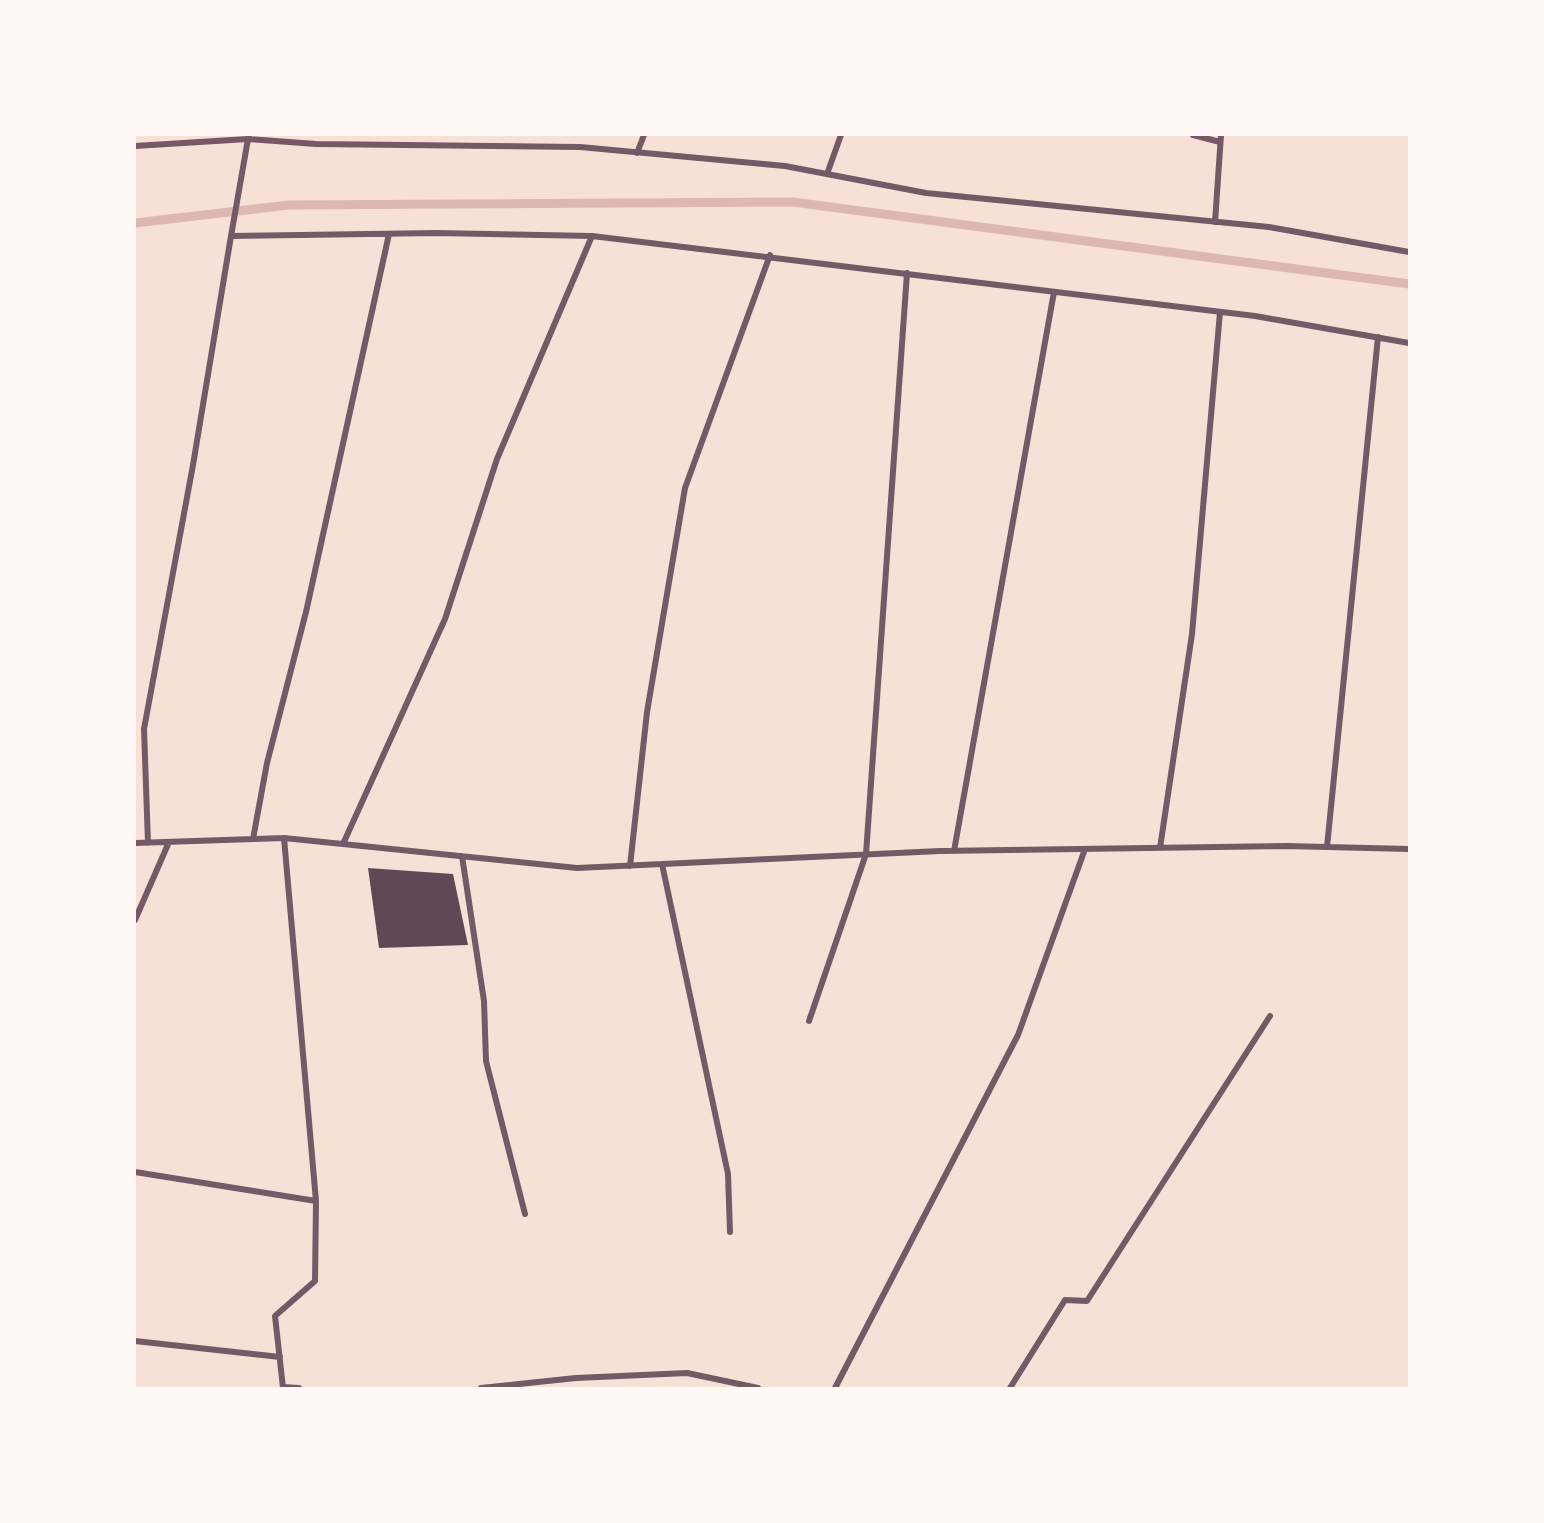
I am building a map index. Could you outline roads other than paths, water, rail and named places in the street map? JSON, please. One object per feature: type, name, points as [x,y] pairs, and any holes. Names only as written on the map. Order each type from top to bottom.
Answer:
[{"type":"street","points":[[637,153],[644,135]]},
{"type":"street","points":[[827,174],[841,135]]},
{"type":"street","points":[[1193,135],[1221,139],[1215,222]]},
{"type":"street","points":[[148,843],[144,729],[193,465],[248,137]]},
{"type":"street","points":[[135,146],[248,137],[316,144],[579,147],[784,166],[926,193],[1269,227],[1409,252]]},
{"type":"street","points":[[231,237],[389,234],[592,236],[770,255],[1220,312],[1409,343]]},
{"type":"street","points":[[252,839],[267,763],[306,612],[389,234]]},
{"type":"street","points":[[343,844],[445,619],[497,459],[592,236]]},
{"type":"street","points":[[630,866],[647,712],[685,488],[770,255]]},
{"type":"street","points":[[809,1021],[866,854],[907,273]]},
{"type":"street","points":[[954,851],[1054,292]]},
{"type":"street","points":[[1160,848],[1191,634],[1220,312]]},
{"type":"street","points":[[1328,847],[1378,338]]},
{"type":"street","points":[[284,838],[316,1201],[315,1281],[275,1316],[283,1388],[299,1388]]},
{"type":"street","points":[[135,843],[284,838],[577,868],[954,851],[1328,847],[1409,849]]},
{"type":"street","points":[[135,920],[169,842]]},
{"type":"street","points":[[834,1388],[1018,1035],[1085,849]]},
{"type":"street","points":[[462,856],[484,1001],[486,1061],[525,1214]]},
{"type":"street","points":[[662,864],[728,1174],[730,1232]]},
{"type":"street","points":[[1010,1388],[1065,1300],[1088,1301],[1270,1016]]},
{"type":"street","points":[[135,1172],[316,1201]]},
{"type":"street","points":[[135,1341],[280,1357]]},
{"type":"street","points":[[481,1388],[576,1378],[687,1373],[758,1388]]},
{"type":"waterway","points":[[135,223],[289,205],[793,202],[1409,284]]}]
